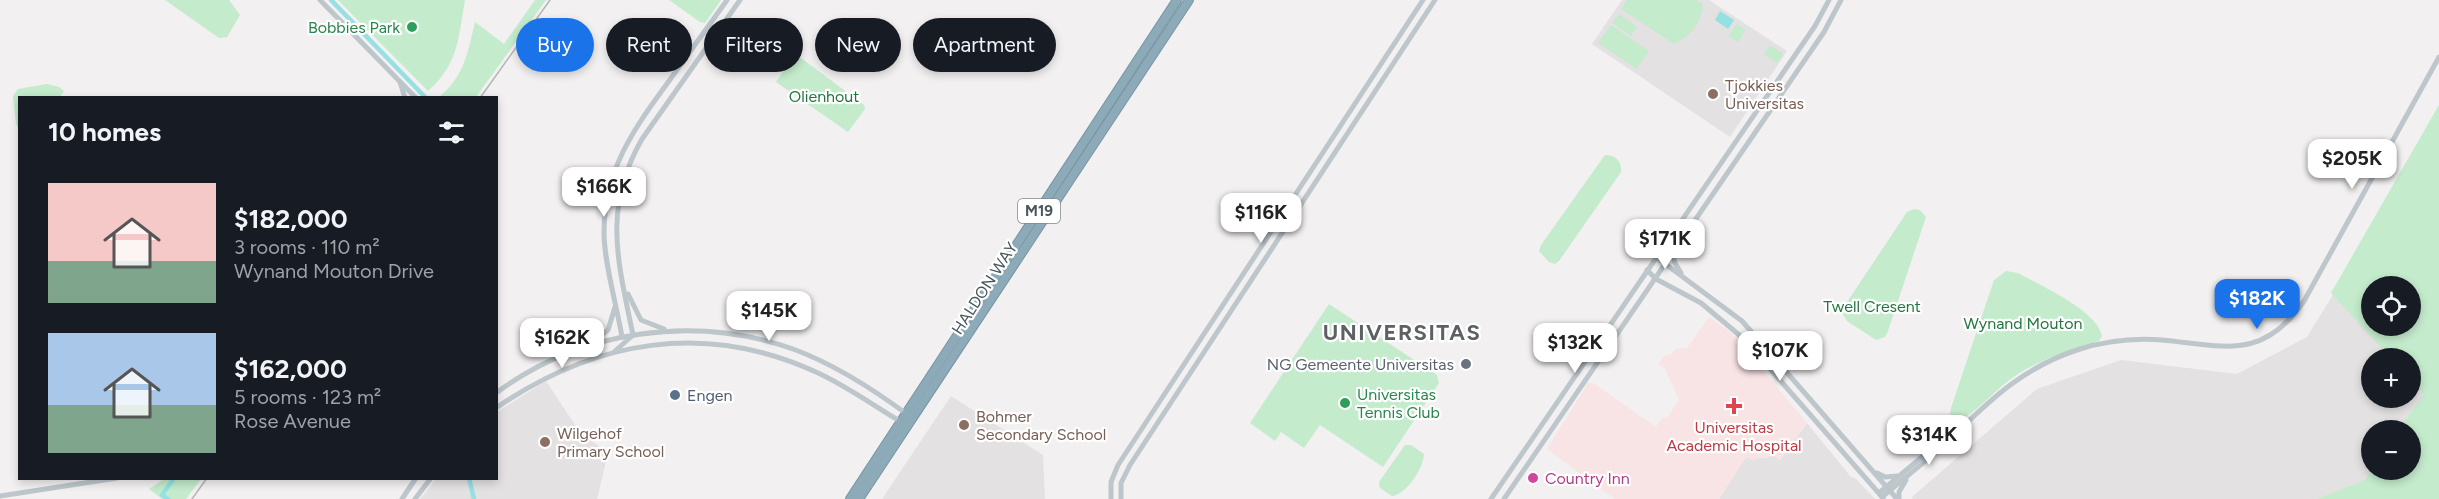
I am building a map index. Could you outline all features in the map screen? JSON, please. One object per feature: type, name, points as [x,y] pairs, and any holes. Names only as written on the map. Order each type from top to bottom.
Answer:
[{"type":"highway","name":"HALDON WAY","points":[[850,499],[868,479],[904,424],[906,414],[930,376],[1177,0]]},
{"type":"highway","name":"HALDON WAY","points":[[904,424],[913,419],[1189,0]]},
{"type":"highway","points":[[1158,29],[1166,35]]},
{"type":"highway","points":[[1097,122],[1106,128]]},
{"type":"highway","points":[[1061,177],[1070,182]]},
{"type":"highway","points":[[1032,221],[1041,226]]},
{"type":"highway","points":[[1003,266],[1011,272]]},
{"type":"highway","points":[[930,376],[938,381]]},
{"type":"highway","name":"HALDON WAY","points":[[859,499],[868,479]]},
{"type":"street","points":[[320,0],[414,96]]},
{"type":"street","points":[[714,18],[728,0]]},
{"type":"street","points":[[727,18],[740,0]]},
{"type":"street","points":[[1111,499],[1111,482],[1118,465],[1423,0]]},
{"type":"street","points":[[1121,499],[1121,483],[1130,465],[1435,0]]},
{"type":"street","points":[[1491,499],[1815,26],[1829,0]]},
{"type":"street","points":[[1504,499],[1824,32],[1841,0]]},
{"type":"street","points":[[1418,9],[1426,13]]},
{"type":"street","points":[[625,339],[604,236],[606,197],[618,159],[634,129],[704,32]]},
{"type":"street","points":[[633,335],[615,229],[619,200],[631,157],[704,51]]},
{"type":"street","points":[[1647,270],[1656,279],[1701,303],[1735,331],[1882,496],[1901,475],[1997,394],[2027,372],[2077,350],[2128,340],[2160,340],[2232,347],[2255,343],[2277,332],[2304,301],[2439,57]]},
{"type":"street","points":[[400,79],[404,96]]},
{"type":"street","points":[[657,98],[666,104]]},
{"type":"street","points":[[648,109],[658,115]]},
{"type":"street","points":[[606,197],[619,200]]},
{"type":"street","points":[[1672,252],[1675,263],[1683,276]]},
{"type":"street","points":[[1656,257],[1747,326],[1898,499]]},
{"type":"street","points":[[625,287],[639,317],[649,324],[666,330]]},
{"type":"street","points":[[498,392],[534,370],[600,338],[608,330],[616,303]]},
{"type":"street","points":[[583,348],[625,339],[633,335],[666,330],[737,335],[793,349],[842,372],[913,419]]},
{"type":"street","points":[[625,339],[646,345]]},
{"type":"street","points":[[613,353],[625,339]]},
{"type":"street","points":[[498,407],[554,373],[613,353],[646,345],[684,342],[775,356],[836,382],[904,424]]},
{"type":"street","points":[[548,363],[554,373]]},
{"type":"street","points":[[534,370],[541,380]]},
{"type":"street","points":[[522,377],[529,387]]},
{"type":"street","points":[[510,384],[518,394]]},
{"type":"street","points":[[1888,489],[1910,473],[1958,428]]},
{"type":"street","points":[[1871,469],[1885,477],[1901,475]]},
{"type":"street","points":[[1898,499],[1901,487],[1910,473]]},
{"type":"street","points":[[0,496],[104,480]]},
{"type":"street","points":[[402,499],[415,480]]},
{"type":"street","points":[[415,499],[429,480]]},
{"type":"street","points":[[411,486],[420,493]]},
{"type":"shaded area","name":"Tjokkies Universitas","points":[[1622,0],[1709,0],[1787,51],[1730,137],[1592,44]]},
{"type":"shaded area","points":[[2439,106],[2439,499],[1912,499],[2037,389],[2121,360],[2237,374],[2307,337]]},
{"type":"shaded area","name":"Universitas Academic Hospital","points":[[1709,317],[1730,332],[1807,423],[1780,460],[1773,455],[1752,460],[1746,457],[1719,499],[1615,499],[1547,449],[1588,383],[1593,383],[1656,427],[1662,418],[1667,418],[1679,400],[1665,369],[1658,364],[1665,355],[1670,355],[1676,349],[1687,348]]},
{"type":"shaded area","name":"Wilgehof Primary School","points":[[546,381],[579,431],[608,453],[597,499],[420,499],[435,480],[498,480],[498,411]]},
{"type":"shaded area","name":"Bohmer Secondary School","points":[[951,396],[1043,455],[1045,499],[882,499]]},
{"type":"shaded area","points":[[1807,423],[1851,477],[1855,478],[1875,499],[1719,499],[1746,457],[1765,458],[1773,455],[1780,460]]},
{"type":"green space","points":[[165,0],[229,0],[240,15],[227,37],[219,38]]},
{"type":"green space","name":"Bobbies Park","points":[[338,0],[465,0],[456,50],[446,70],[428,91]]},
{"type":"green space","points":[[535,0],[546,0],[533,18],[522,18]]},
{"type":"green space","points":[[669,0],[721,0],[708,18],[704,18],[704,23]]},
{"type":"green space","points":[[1627,0],[1696,0],[1703,4],[1694,28],[1674,44],[1621,9]]},
{"type":"green space","points":[[1619,14],[1637,27],[1631,36],[1612,23]]},
{"type":"green space","points":[[475,22],[504,44],[516,27],[516,42],[477,96],[440,96],[460,72]]},
{"type":"green space","points":[[1737,24],[1746,30],[1738,42],[1728,36]]},
{"type":"green space","points":[[1611,25],[1649,51],[1637,69],[1598,43]]},
{"type":"green space","points":[[1770,45],[1783,54],[1777,63],[1764,54]]},
{"type":"green space","name":"Olienhout","points":[[803,59],[815,68],[815,72],[820,72],[864,105],[865,109],[848,132],[776,82],[783,72],[803,72]]},
{"type":"green space","points":[[47,84],[64,91],[61,96],[18,96],[18,128],[13,96],[18,89]]},
{"type":"green space","points":[[2439,105],[2439,499],[2317,499],[2365,480],[2421,480],[2421,420],[2406,420],[2414,408],[2421,408],[2421,398],[2424,394],[2421,391],[2421,348],[2382,348],[2371,336],[2421,336],[2421,276],[2361,276],[2361,326],[2331,293]]},
{"type":"green space","points":[[1605,155],[1618,160],[1621,172],[1559,261],[1555,264],[1549,262],[1539,251],[1541,245]]},
{"type":"green space","name":"Twell Cresent","points":[[1914,209],[1920,210],[1926,217],[1888,331],[1885,337],[1876,340],[1847,321],[1841,311],[1907,212]]},
{"type":"green space","name":"Wynand Mouton","points":[[2006,271],[2018,273],[2066,299],[2090,317],[2098,326],[2102,336],[2099,341],[2024,370],[1972,413],[1954,421],[1950,414],[1951,408],[1994,280]]},
{"type":"green space","name":"Universitas Tennis Club","points":[[1329,304],[1437,375],[1439,383],[1383,467],[1320,425],[1304,448],[1281,432],[1275,441],[1250,423]]},
{"type":"green space","points":[[1405,445],[1411,445],[1424,454],[1423,459],[1418,473],[1408,486],[1392,496],[1380,488],[1379,482]]},
{"type":"green space","points":[[162,480],[200,480],[186,499],[162,499],[149,489]]},
{"type":"water","points":[[1720,11],[1734,20],[1728,29],[1715,20]]},
{"type":"waterway","points":[[331,0],[424,96]]},
{"type":"waterway","points":[[168,499],[162,495],[173,480]]},
{"type":"waterway","points":[[469,480],[474,499]]},
{"type":"railway","points":[[481,96],[550,0]]},
{"type":"railway","points":[[192,499],[206,480]]},
{"type":"place","name":"Bobbies Park","points":[[412,27]]},
{"type":"place","name":"Tjokkies Universitas","points":[[1713,94]]},
{"type":"place","name":"NG Gemeente Universitas","points":[[1466,364]]},
{"type":"place","name":"Engen","points":[[675,395]]},
{"type":"place","name":"Universitas Tennis Club","points":[[1345,403]]},
{"type":"place","name":"Universitas Academic Hospital","points":[[1734,406]]},
{"type":"place","name":"Bohmer Secondary School","points":[[964,425]]},
{"type":"place","name":"Wilgehof Primary School","points":[[545,442]]},
{"type":"place","name":"Country Inn","points":[[1533,478]]},
{"type":"district","name":"UNIVERSITAS","points":[[1402,332]]}]
